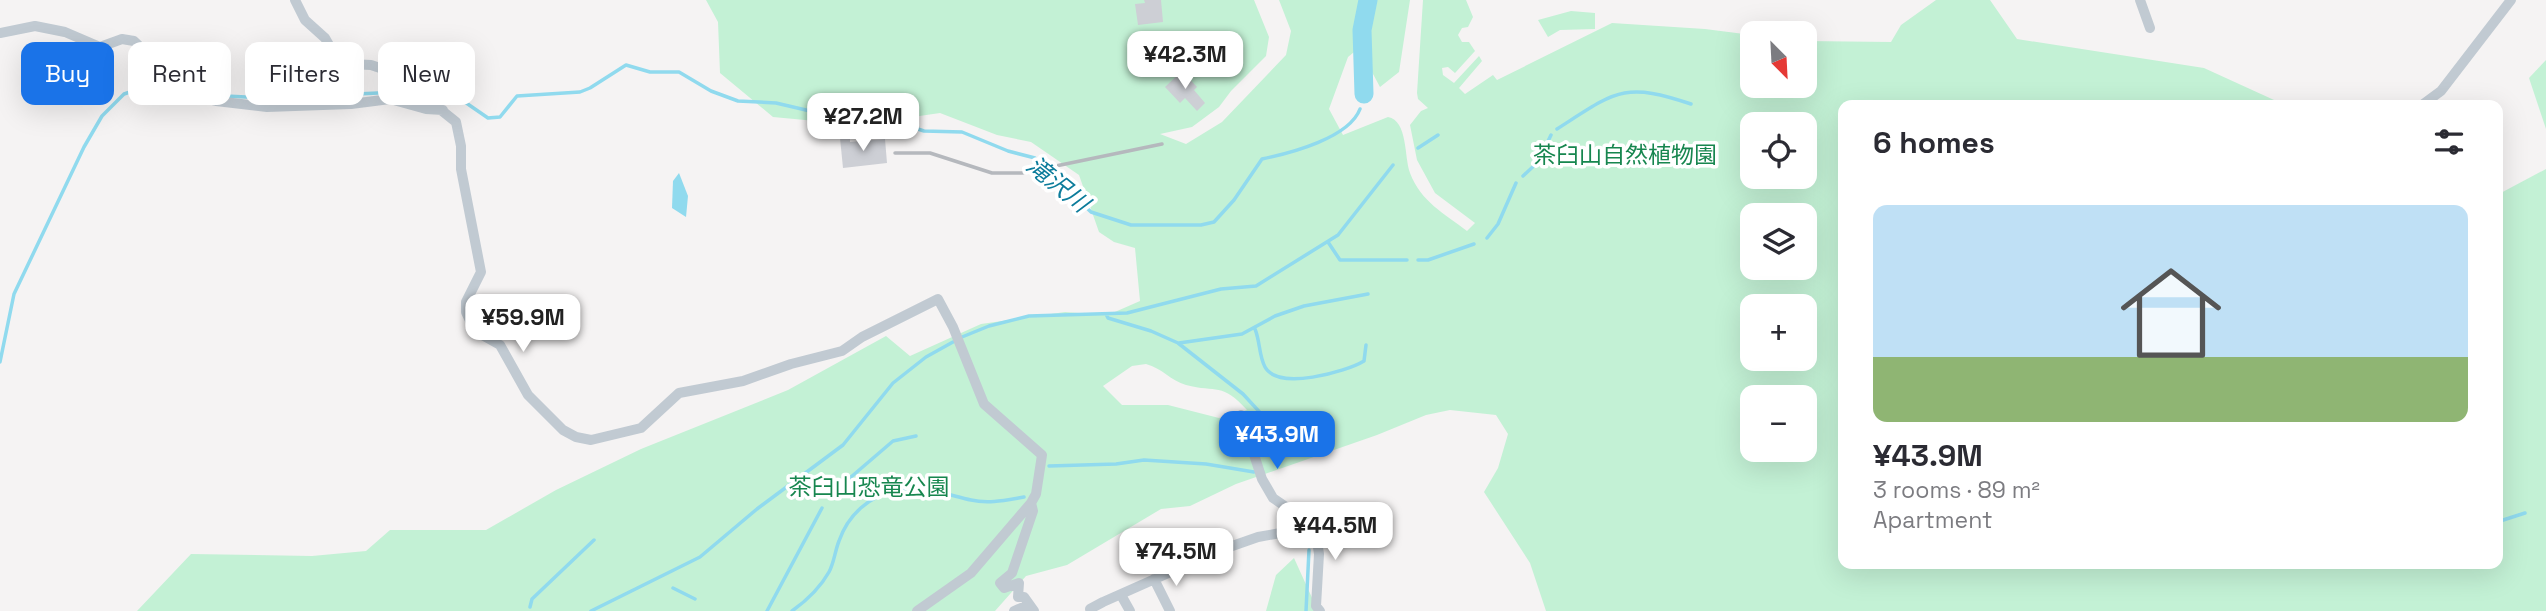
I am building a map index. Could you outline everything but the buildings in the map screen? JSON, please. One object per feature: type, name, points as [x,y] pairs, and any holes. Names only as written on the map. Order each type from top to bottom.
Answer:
[{"type":"street","points":[[295,0],[305,20],[325,38],[336,57],[350,65],[371,65],[395,73],[456,122],[460,134],[461,169],[481,272],[466,302],[466,312],[475,331],[500,345],[528,395],[563,430],[576,437],[591,440],[640,428],[679,393],[743,381],[842,351],[862,337],[938,299],[953,327],[984,404],[1042,455],[1036,494],[1031,503],[971,573],[917,611]]},
{"type":"street","points":[[2140,0],[2150,27]]},
{"type":"street","points":[[2429,100],[2441,91],[2511,0]]},
{"type":"street","points":[[0,33],[35,26],[65,32],[100,47],[122,39],[134,41],[190,95],[216,101],[267,107],[351,104],[390,99],[426,110],[443,110]]},
{"type":"street","points":[[1241,415],[1262,479],[1273,498],[1315,527],[1319,554],[1316,606],[1320,611]]},
{"type":"street","points":[[1014,611],[1031,608],[1024,597],[1018,597],[1019,583],[1004,587],[1000,583],[1012,573],[1032,511],[1031,503]]},
{"type":"street","points":[[1089,610],[1218,551],[1258,537],[1315,527]]},
{"type":"street","points":[[1154,579],[1170,611]]},
{"type":"street","points":[[1121,596],[1130,611]]},
{"type":"green space","points":[[706,0],[1254,0],[1269,37],[1266,56],[1219,107],[1192,127],[1160,134],[1186,144],[1222,122],[1286,55],[1291,31],[1279,0],[1410,0],[1399,72],[1380,87],[1359,48],[1348,57],[1329,109],[1343,135],[1388,117],[1394,120],[1402,132],[1410,173],[1420,192],[1467,231],[1475,223],[1435,193],[1417,160],[1410,125],[1421,111],[1428,108],[1418,99],[1417,93],[1423,0],[1466,0],[1473,17],[1468,27],[1462,28],[1458,35],[1462,42],[1469,42],[1475,51],[1455,73],[1448,67],[1442,68],[1443,75],[1454,83],[1479,56],[1482,61],[1459,88],[1465,94],[1493,75],[1497,80],[1612,23],[1740,33],[1740,98],[1817,98],[1817,41],[1891,42],[1901,25],[1936,0],[1990,0],[2017,39],[2204,68],[2274,100],[1838,100],[1838,569],[2503,569],[2503,192],[2546,169],[2546,611],[1546,611],[1530,563],[1484,492],[1498,468],[1508,434],[1496,415],[1450,410],[1426,415],[1236,484],[1190,506],[1161,509],[1067,565],[1026,576],[995,611],[137,611],[191,554],[312,556],[366,551],[390,530],[486,530],[556,490],[641,449],[788,390],[886,336],[910,356],[981,324],[1065,312],[1108,315],[1140,301],[1135,248],[1114,242],[1099,232],[1079,175],[1031,142],[997,135],[940,113],[858,125],[773,117],[720,73],[718,22]],"holes":[[[1146,364],[1181,383],[1225,392],[1247,410],[1219,418],[1168,405],[1122,405],[1103,386],[1132,366]]]},
{"type":"green space","points":[[1571,11],[1595,13],[1595,29],[1560,30],[1548,37],[1538,20]]},
{"type":"green space","points":[[2546,60],[2546,129],[2529,78]]},
{"type":"green space","points":[[1294,558],[1318,611],[1266,611],[1276,575]]},
{"type":"water","points":[[679,173],[688,196],[686,217],[672,208],[673,181]]},
{"type":"waterway","name":"滝沢川","points":[[1364,94],[1362,30],[1368,0]]},
{"type":"waterway","name":"滝沢川","points":[[469,105],[488,118],[500,117],[517,96],[580,92],[626,65],[650,72],[679,72],[711,91],[738,101],[776,103],[840,118],[881,117],[924,131],[962,132],[1008,151],[1035,158],[1091,212],[1131,225],[1201,225],[1214,222],[1234,200],[1262,159],[1288,153],[1332,136],[1354,119],[1360,109]]},
{"type":"waterway","points":[[0,362],[14,294],[84,147],[102,116],[128,93]]},
{"type":"waterway","points":[[231,96],[269,98],[378,93]]},
{"type":"waterway","points":[[1557,129],[1593,106],[1620,94],[1650,93],[1691,104]]},
{"type":"waterway","points":[[1418,148],[1438,135]]},
{"type":"waterway","points":[[1523,176],[1538,162],[1551,135]]},
{"type":"waterway","points":[[962,337],[989,326],[1029,316],[1127,313],[1221,289],[1256,286],[1338,235],[1393,165]]},
{"type":"waterway","points":[[1487,238],[1498,224],[1516,183]]},
{"type":"waterway","points":[[1328,242],[1340,260],[1407,260]]},
{"type":"waterway","points":[[1418,260],[1428,260],[1474,244]]},
{"type":"waterway","points":[[1179,343],[1242,334],[1275,316],[1304,306],[1368,294]]},
{"type":"waterway","points":[[1106,314],[1108,318],[1151,331],[1178,343],[1243,394],[1278,432],[1295,440]]},
{"type":"waterway","points":[[1255,329],[1265,367],[1272,374],[1283,378],[1313,377],[1343,370],[1364,361],[1366,345]]},
{"type":"waterway","points":[[591,611],[700,557],[757,509],[843,445],[893,383],[926,357],[953,342]]},
{"type":"waterway","points":[[837,489],[893,441],[916,436]]},
{"type":"waterway","points":[[1049,466],[1116,464],[1144,460],[1206,464],[1254,472]]},
{"type":"waterway","points":[[792,611],[812,594],[829,572],[848,523],[861,508],[877,497],[896,490],[915,488],[978,501],[1024,497]]},
{"type":"waterway","points":[[767,611],[822,508]]},
{"type":"waterway","points":[[2503,520],[2525,513]]},
{"type":"waterway","points":[[530,607],[532,599],[594,540]]},
{"type":"waterway","points":[[1306,611],[1309,550]]},
{"type":"waterway","points":[[673,588],[695,599]]},
{"type":"railway","points":[[895,153],[930,153],[992,173],[1022,173],[1162,144]]},
{"type":"park label","name":"茶臼山自然植物園","points":[[1625,155]]},
{"type":"park label","name":"茶臼山恐竜公園","points":[[869,487]]}]
